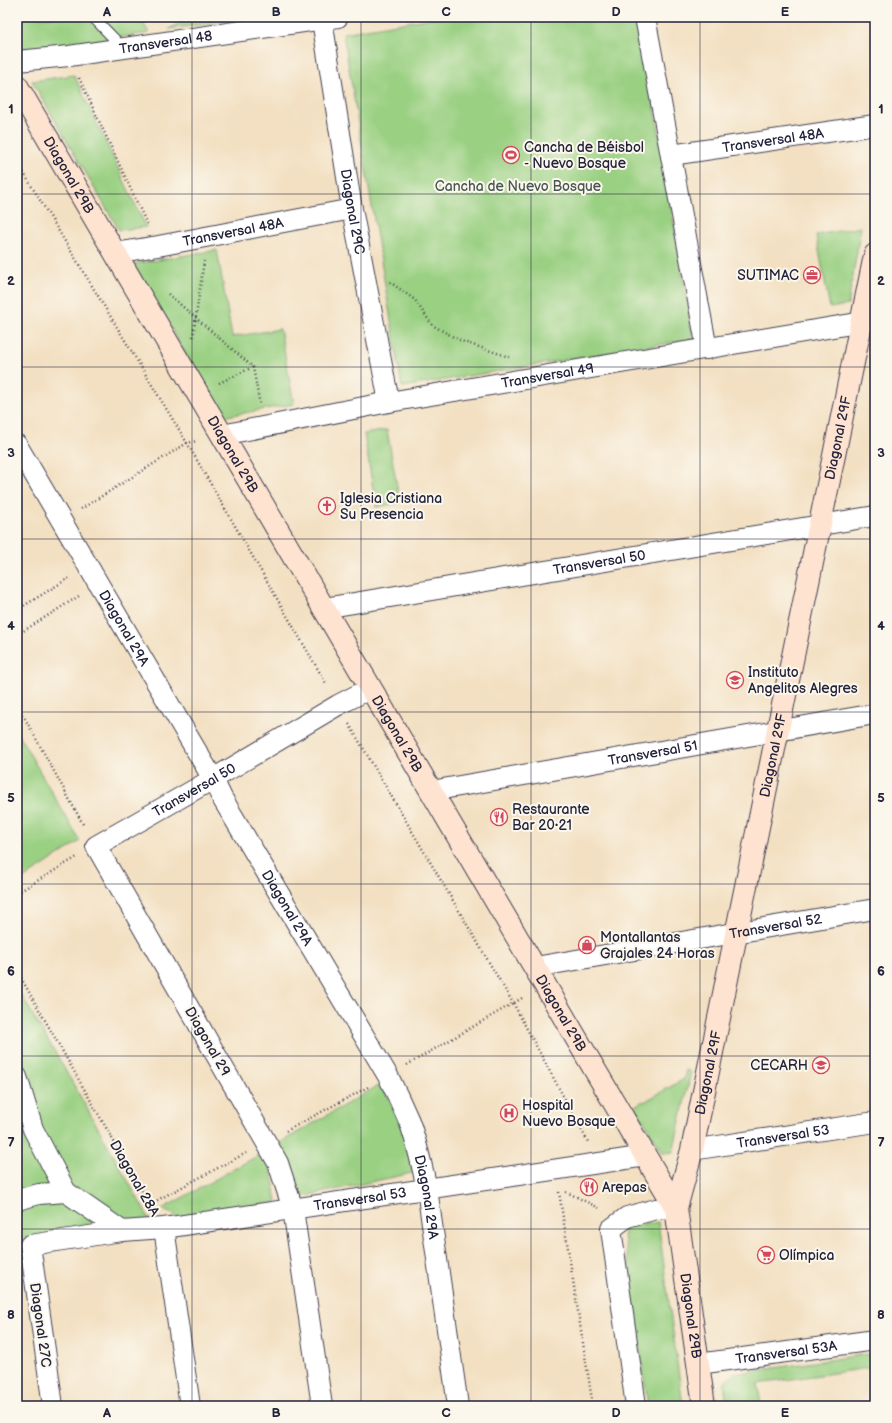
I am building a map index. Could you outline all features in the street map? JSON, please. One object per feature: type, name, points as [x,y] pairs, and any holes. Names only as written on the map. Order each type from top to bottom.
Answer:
[{"type":"street","points":[[645,17],[707,349]]},
{"type":"street","name":"Transversal 48","points":[[17,61],[69,56],[330,18]]},
{"type":"street","name":"Diagonal 29C","points":[[330,18],[352,209],[389,402]]},
{"type":"street","name":"Diagonal 29B","points":[[17,86],[676,1208],[704,1406]]},
{"type":"street","name":"Transversal 48A","points":[[671,155],[875,125]]},
{"type":"street","name":"Transversal 48A","points":[[115,253],[208,237],[352,209]]},
{"type":"street","name":"Diagonal 29F","points":[[676,1208],[692,1150],[820,525],[868,321],[875,255]]},
{"type":"street","name":"Transversal 49","points":[[222,435],[389,402],[868,321]]},
{"type":"street","name":"Diagonal 29A","points":[[17,445],[213,779],[226,804],[388,1076],[409,1122],[420,1155],[427,1189],[458,1406]]},
{"type":"street","name":"Transversal 50","points":[[324,608],[875,516]]},
{"type":"street","name":"Transversal 50","points":[[96,846],[338,705],[371,688]]},
{"type":"street","name":"Transversal 51","points":[[431,791],[875,714]]},
{"type":"street","name":"Diagonal 29","points":[[96,846],[278,1163],[293,1209],[322,1406]]},
{"type":"street","name":"Transversal 52","points":[[535,967],[875,909]]},
{"type":"street","points":[[17,1077],[33,1129],[66,1192],[122,1231]]},
{"type":"street","name":"Transversal 53","points":[[692,1150],[875,1122]]},
{"type":"street","name":"Transversal 53","points":[[30,1245],[122,1231],[164,1228],[646,1156]]},
{"type":"street","points":[[17,1200],[39,1194],[66,1192]]},
{"type":"street","points":[[636,1406],[611,1229],[627,1217],[656,1209],[676,1208]]},
{"type":"street","name":"Diagonal 28A","points":[[164,1228],[190,1406]]},
{"type":"street","name":"Diagonal 27C","points":[[30,1245],[53,1406]]},
{"type":"street","name":"Transversal 53A","points":[[698,1364],[875,1340]]},
{"type":"lane","points":[[93,17],[123,48]]},
{"type":"path","points":[[69,56],[158,246]]},
{"type":"path","points":[[17,162],[187,443],[338,705],[513,1003],[599,1163]]},
{"type":"path","points":[[193,340],[208,237]]},
{"type":"path","points":[[362,262],[415,300],[432,325],[462,341],[512,358]]},
{"type":"path","points":[[167,292],[253,367],[265,427]]},
{"type":"path","points":[[197,393],[253,367]]},
{"type":"path","points":[[62,521],[187,443],[222,435]]},
{"type":"path","points":[[17,610],[88,566]]},
{"type":"path","points":[[17,635],[99,584]]},
{"type":"path","points":[[17,704],[96,846],[17,893]]},
{"type":"path","name":"Diagonal 28A","points":[[17,971],[164,1228]]},
{"type":"path","points":[[150,1204],[266,1142]]},
{"type":"path","points":[[593,1406],[558,1188],[579,1200],[610,1213],[627,1217]]},
{"type":"green space","points":[[17,17],[140,17],[149,33],[17,52]]},
{"type":"green space","points":[[190,17],[260,17],[169,29]]},
{"type":"green space","name":"Cancha de Béisbol - Nuevo Bosque","points":[[438,17],[640,17],[693,339],[402,387],[343,33]]},
{"type":"green space","points":[[74,75],[146,227],[119,230],[32,81]]},
{"type":"green space","points":[[861,227],[848,305],[830,308],[816,235]]},
{"type":"green space","points":[[217,250],[232,337],[280,329],[294,404],[222,417],[134,264]]},
{"type":"green space","points":[[387,430],[400,503],[376,507],[364,434]]},
{"type":"green space","points":[[17,732],[80,841],[17,883]]},
{"type":"green space","points":[[17,988],[62,1064],[151,1222],[17,1244]]},
{"type":"green space","points":[[686,1070],[691,1072],[673,1152],[663,1153],[635,1106],[684,1079]]},
{"type":"green space","points":[[381,1084],[409,1136],[412,1173],[302,1197],[281,1142]]},
{"type":"green space","points":[[259,1155],[271,1167],[277,1202],[179,1218],[162,1209]]},
{"type":"green space","points":[[658,1222],[683,1406],[648,1406],[623,1227]]},
{"type":"green space","points":[[875,1353],[875,1367],[758,1384],[761,1406],[727,1406],[724,1383],[734,1374]]},
{"type":"place","name":"Cancha de Béisbol - Nuevo Bosque","points":[[511,155]]},
{"type":"place","name":"SUTIMAC","points":[[812,275]]},
{"type":"place","name":"Iglesia Cristiana Su Presencia","points":[[327,506]]},
{"type":"place","name":"Instituto Angelitos Alegres","points":[[735,680]]},
{"type":"place","name":"Restaurante Bar 20•21","points":[[499,817]]},
{"type":"place","name":"Montallantas Grajales 24 Horas","points":[[587,945]]},
{"type":"place","name":"CECARH","points":[[821,1065]]},
{"type":"place","name":"Hospital Nuevo Bosque","points":[[509,1113]]},
{"type":"place","name":"Arepas","points":[[589,1187]]},
{"type":"place","name":"Olímpica","points":[[766,1255]]},
{"type":"park label","name":"Cancha de Nuevo Bosque","points":[[518,186]]}]
